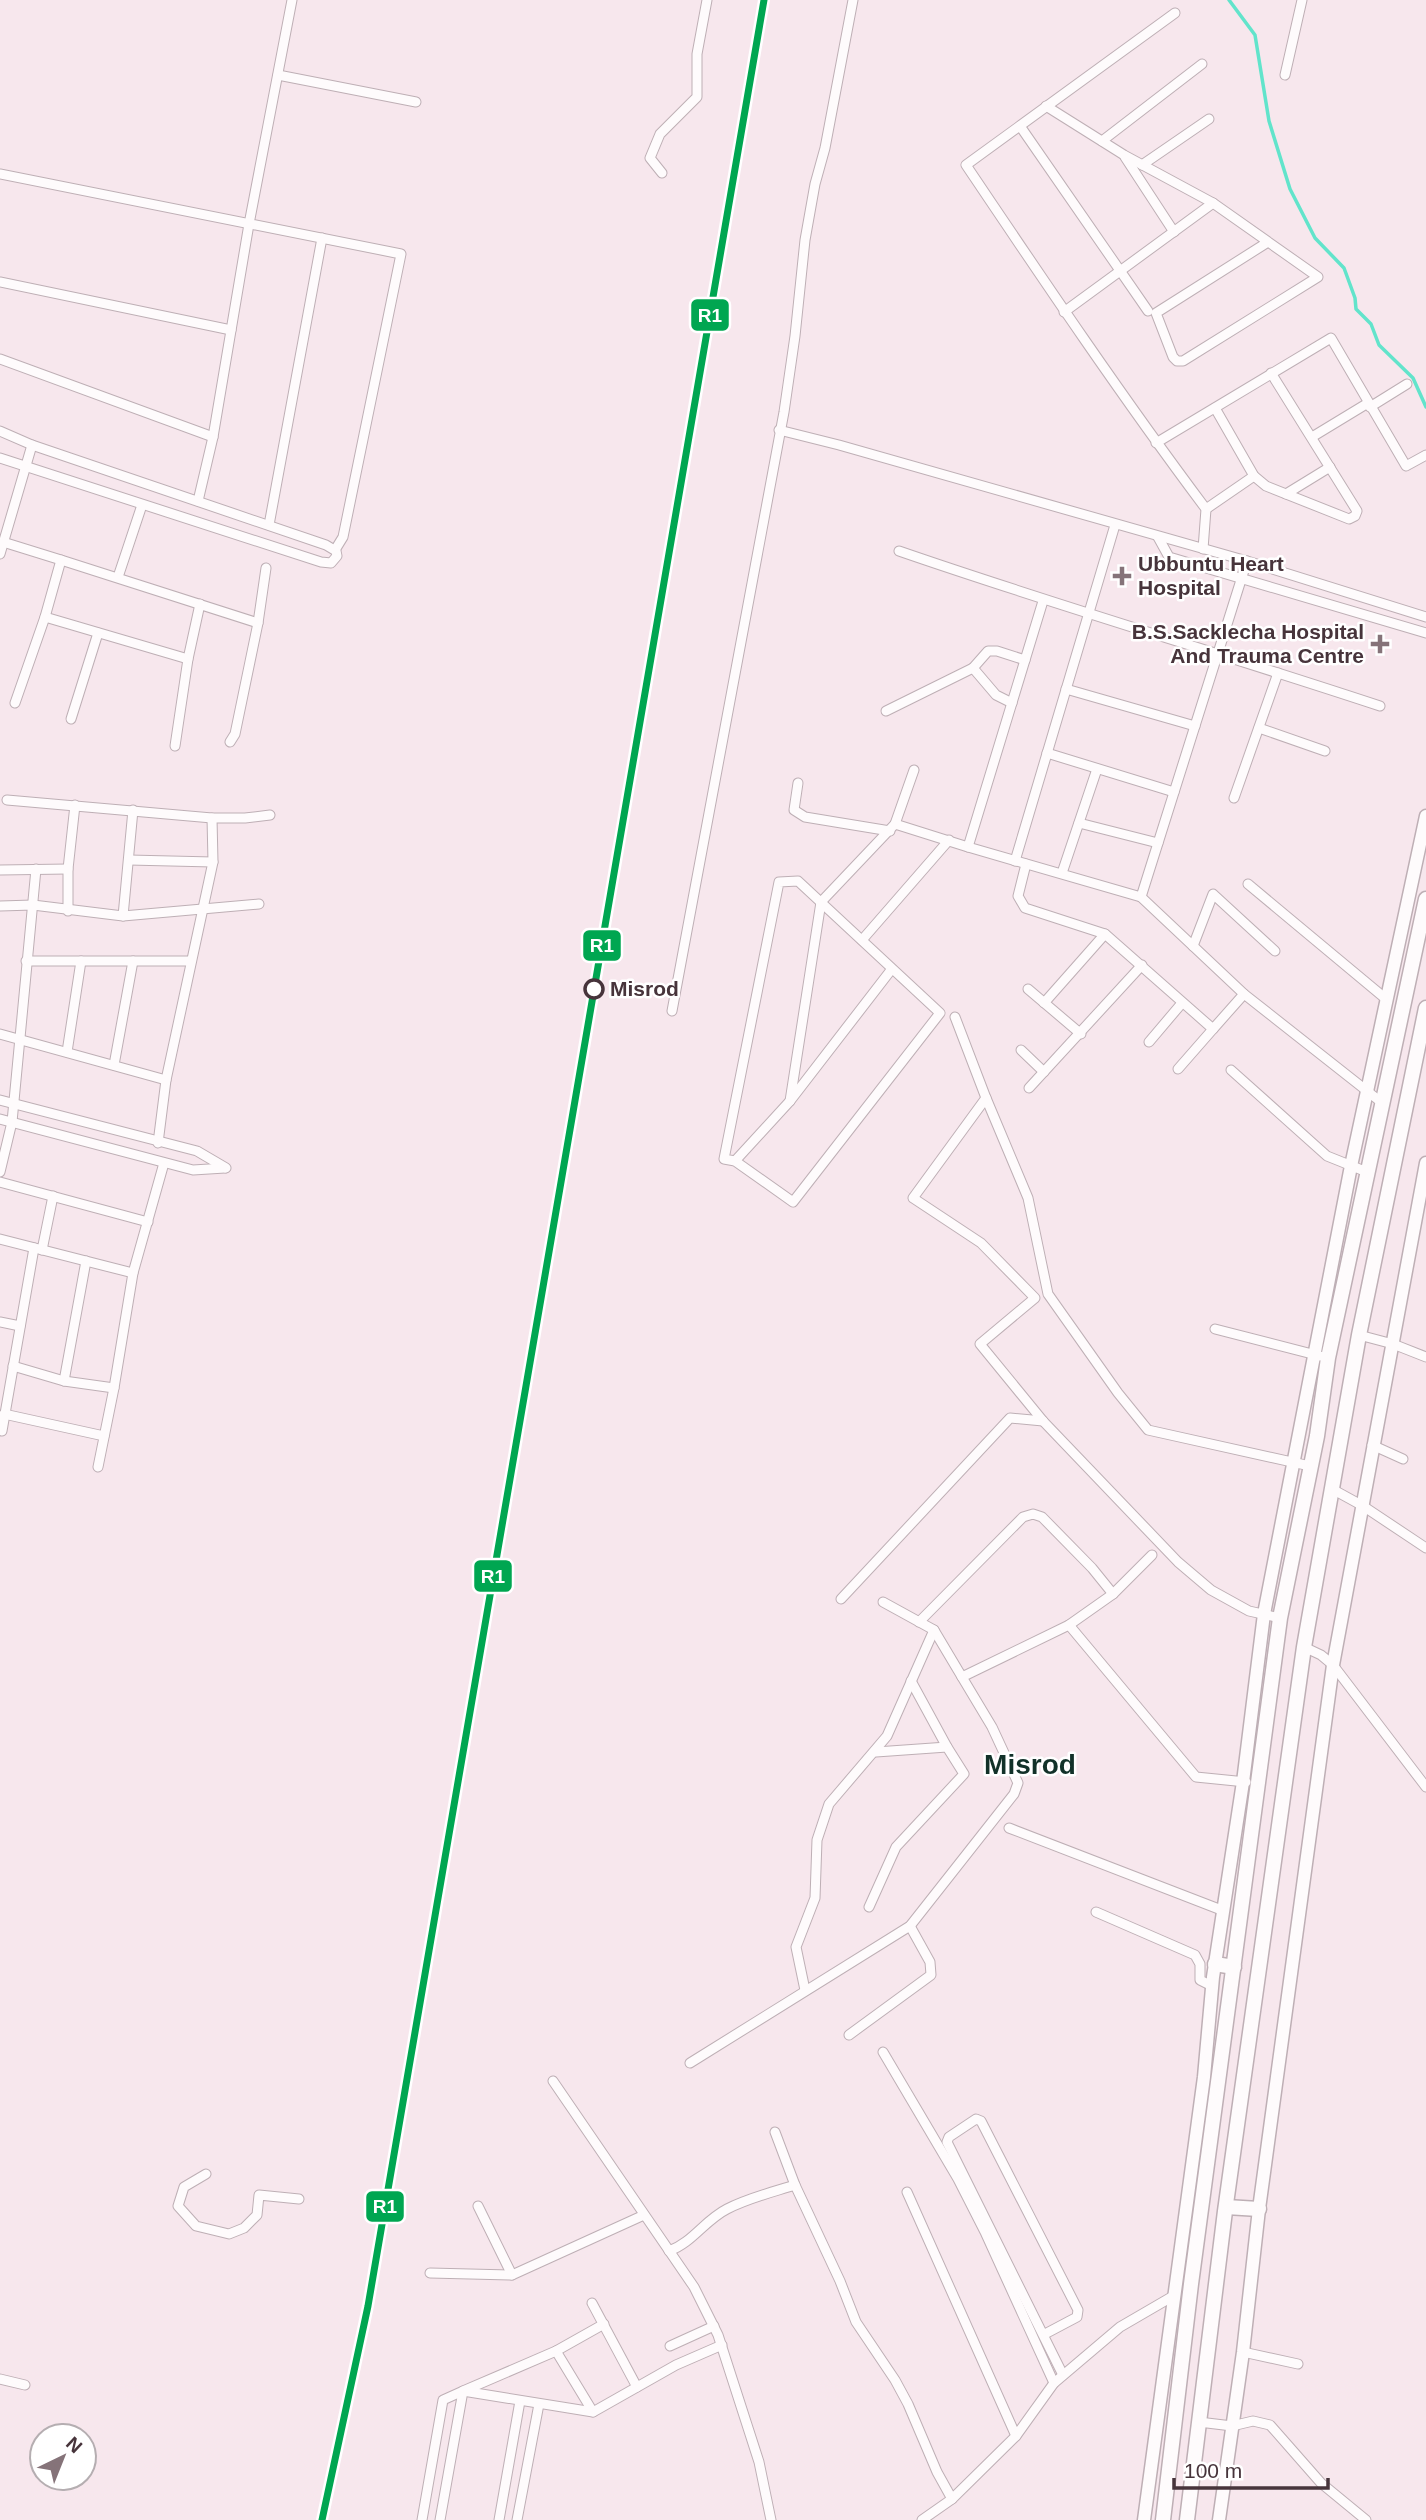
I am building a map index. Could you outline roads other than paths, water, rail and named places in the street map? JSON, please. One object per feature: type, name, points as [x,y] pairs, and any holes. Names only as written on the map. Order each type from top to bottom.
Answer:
[{"type":"main road","points":[[1163,2520],[1234,1967],[1251,1783],[1280,1618],[1317,1436],[1321,1356],[1367,1172],[1426,898]]},
{"type":"main road","points":[[1186,2520],[1226,2207],[1304,1647],[1359,1335],[1426,1008]]},
{"type":"main road","points":[[1215,1964],[1234,1967]]},
{"type":"main road","points":[[1226,2207],[1259,2209]]},
{"type":"street","points":[[198,501],[213,437],[249,224],[292,0]]},
{"type":"street","points":[[662,173],[650,158],[660,134],[697,97],[697,54],[706,0]]},
{"type":"street","points":[[672,1010],[779,430],[795,336],[805,240],[853,0]]},
{"type":"street","points":[[1285,75],[1302,0]]},
{"type":"street","points":[[1175,13],[967,165],[1064,312],[1206,509],[1203,549]]},
{"type":"street","points":[[1102,141],[1202,64]]},
{"type":"street","points":[[278,75],[416,102]]},
{"type":"street","points":[[1046,106],[1124,155],[1213,203],[1318,277],[1183,361],[1177,361],[1156,313],[1268,242]]},
{"type":"street","points":[[1142,165],[1209,119]]},
{"type":"street","points":[[1020,126],[1149,311]]},
{"type":"street","points":[[1124,155],[1174,232]]},
{"type":"street","points":[[0,174],[401,254],[343,537],[335,550],[336,559],[331,563],[0,458]]},
{"type":"street","points":[[1064,312],[1213,203]]},
{"type":"street","points":[[269,525],[322,238]]},
{"type":"street","points":[[0,282],[231,330]]},
{"type":"street","points":[[1156,443],[1331,338],[1406,467],[1426,455]]},
{"type":"street","points":[[0,359],[213,437]]},
{"type":"street","points":[[1215,408],[1254,476],[1266,486],[1349,519],[1355,516],[1357,511],[1271,373]]},
{"type":"street","points":[[1312,437],[1407,383]]},
{"type":"street","points":[[779,430],[839,444],[1247,561],[1426,617]]},
{"type":"street","points":[[0,431],[33,445],[335,550]]},
{"type":"street","points":[[0,554],[4,529],[33,445]]},
{"type":"street","points":[[1286,495],[1330,467]]},
{"type":"street","points":[[1206,509],[1254,476]]},
{"type":"street","points":[[118,577],[142,505]]},
{"type":"street","points":[[1015,861],[1115,525]]},
{"type":"street","points":[[1158,537],[1169,557],[1426,633]]},
{"type":"street","points":[[4,542],[258,623]]},
{"type":"street","points":[[899,551],[1043,601],[1218,653],[1380,706]]},
{"type":"street","points":[[15,702],[45,617],[61,560]]},
{"type":"street","points":[[1141,897],[1247,561]]},
{"type":"street","points":[[230,742],[235,734],[258,623],[266,568]]},
{"type":"street","points":[[968,848],[1043,601]]},
{"type":"street","points":[[175,746],[188,659],[200,604]]},
{"type":"street","points":[[45,617],[188,659]]},
{"type":"street","points":[[71,719],[98,633]]},
{"type":"street","points":[[886,711],[973,668],[988,651],[1026,660]]},
{"type":"street","points":[[973,668],[996,695],[1012,703]]},
{"type":"street","points":[[1234,798],[1279,673]]},
{"type":"street","points":[[1066,689],[1195,726]]},
{"type":"street","points":[[1259,728],[1325,751]]},
{"type":"street","points":[[1047,753],[1174,792]]},
{"type":"street","points":[[790,1101],[821,902],[893,828],[914,769]]},
{"type":"street","points":[[1062,873],[1097,769]]},
{"type":"street","points":[[798,783],[794,810],[805,817],[893,828],[949,840],[968,848],[1141,897],[1244,994],[1381,1102]]},
{"type":"street","points":[[7,800],[212,818],[270,815]]},
{"type":"street","points":[[68,911],[68,869],[75,805]]},
{"type":"street","points":[[122,916],[133,810]]},
{"type":"street","points":[[1144,2520],[1204,2077],[1215,1964],[1251,1783],[1264,1614],[1294,1463],[1321,1356],[1350,1167],[1426,816]]},
{"type":"street","points":[[158,1143],[166,1080],[213,862],[212,818]]},
{"type":"street","points":[[1079,822],[1158,843]]},
{"type":"street","points":[[862,940],[949,840]]},
{"type":"street","points":[[129,860],[213,862]]},
{"type":"street","points":[[1026,864],[1018,896],[1025,908],[1105,934],[1213,1029]]},
{"type":"street","points":[[0,1171],[12,1122],[36,869]]},
{"type":"street","points":[[0,870],[68,869]]},
{"type":"street","points":[[779,881],[798,881],[862,940],[940,1013],[793,1202],[735,1161],[724,1159],[779,881]]},
{"type":"street","points":[[1248,884],[1386,999]]},
{"type":"street","points":[[1194,946],[1213,894],[1275,951]]},
{"type":"street","points":[[0,906],[33,905],[122,916],[259,904]]},
{"type":"street","points":[[1044,1003],[1105,934]]},
{"type":"street","points":[[26,961],[191,961]]},
{"type":"street","points":[[67,1052],[81,961]]},
{"type":"street","points":[[114,1065],[132,961]]},
{"type":"street","points":[[1029,1088],[1142,965]]},
{"type":"street","points":[[735,1161],[790,1101],[891,970]]},
{"type":"street","points":[[1028,989],[1081,1034]]},
{"type":"street","points":[[1178,1069],[1244,994]]},
{"type":"street","points":[[1149,1042],[1182,1003]]},
{"type":"street","points":[[955,1017],[1028,1198],[1048,1294],[1089,1354],[1148,1430],[1310,1466]]},
{"type":"street","points":[[0,1034],[166,1080]]},
{"type":"street","points":[[1021,1050],[1044,1072]]},
{"type":"street","points":[[1231,1070],[1327,1156],[1367,1172]]},
{"type":"street","points":[[986,1098],[913,1198],[981,1243],[1035,1298],[980,1344],[1043,1421],[1178,1562],[1211,1590],[1249,1611],[1280,1618]]},
{"type":"street","points":[[0,1100],[197,1152],[226,1168],[193,1170],[0,1119]]},
{"type":"street","points":[[98,1466],[133,1273],[164,1163]]},
{"type":"street","points":[[1219,2520],[1333,1665],[1426,1163]]},
{"type":"street","points":[[0,1182],[148,1222]]},
{"type":"street","points":[[2,1431],[20,1326],[53,1196]]},
{"type":"street","points":[[0,1239],[133,1273]]},
{"type":"street","points":[[64,1381],[86,1261]]},
{"type":"street","points":[[0,1322],[20,1326]]},
{"type":"street","points":[[1215,1329],[1321,1356]]},
{"type":"street","points":[[1359,1335],[1426,1357]]},
{"type":"street","points":[[13,1366],[64,1381],[114,1388]]},
{"type":"street","points":[[4,1414],[104,1436]]},
{"type":"street","points":[[841,1599],[1010,1419],[1043,1421]]},
{"type":"street","points":[[1372,1445],[1403,1459]]},
{"type":"street","points":[[1332,1489],[1426,1548]]},
{"type":"street","points":[[919,1622],[1023,1517],[1033,1514],[1042,1517],[1093,1568],[1112,1594]]},
{"type":"street","points":[[962,1676],[1069,1625],[1112,1594],[1152,1555]]},
{"type":"street","points":[[690,2063],[910,1926],[1014,1794],[1018,1783],[992,1727],[934,1630],[883,1602]]},
{"type":"street","points":[[1069,1625],[1196,1777],[1251,1783]]},
{"type":"street","points":[[804,1990],[796,1947],[815,1898],[817,1840],[829,1804],[887,1737],[934,1630]]},
{"type":"street","points":[[1304,1647],[1321,1655],[1333,1665],[1426,1787]]},
{"type":"street","points":[[869,1907],[896,1847],[964,1774],[911,1681]]},
{"type":"street","points":[[876,1752],[947,1747]]},
{"type":"street","points":[[1009,1828],[1224,1911]]},
{"type":"street","points":[[1096,1912],[1195,1955],[1200,1964],[1200,1980],[1212,1986]]},
{"type":"street","points":[[849,2035],[931,1975],[930,1962],[910,1926]]},
{"type":"street","points":[[883,2052],[958,2179],[1054,2383]]},
{"type":"street","points":[[553,2081],[694,2287],[714,2326],[759,2462],[772,2520]]},
{"type":"street","points":[[1043,2335],[1077,2317],[1078,2310],[981,2121],[976,2119],[949,2137],[947,2142],[1043,2335],[1063,2375]]},
{"type":"street","points":[[775,2132],[795,2185],[856,2322],[908,2404],[937,2472],[952,2499]]},
{"type":"street","points":[[206,2174],[184,2187],[178,2206],[196,2226],[229,2234],[244,2228],[257,2215],[259,2195],[299,2199]]},
{"type":"street","points":[[669,2251],[682,2246],[727,2208],[795,2185]]},
{"type":"street","points":[[907,2192],[1016,2436]]},
{"type":"street","points":[[478,2206],[512,2275]]},
{"type":"street","points":[[430,2273],[512,2275],[644,2215]]},
{"type":"street","points":[[922,2520],[952,2499],[1016,2436],[1054,2383],[1120,2327],[1175,2295]]},
{"type":"street","points":[[593,2303],[638,2387]]},
{"type":"street","points":[[422,2520],[443,2400],[556,2351],[604,2324]]},
{"type":"street","points":[[670,2346],[714,2326]]},
{"type":"street","points":[[463,2391],[593,2412],[676,2365],[722,2345]]},
{"type":"street","points":[[556,2351],[593,2412]]},
{"type":"street","points":[[1243,2351],[1298,2364]]},
{"type":"street","points":[[0,2379],[25,2385]]},
{"type":"street","points":[[440,2520],[463,2391]]},
{"type":"street","points":[[499,2520],[520,2401]]},
{"type":"street","points":[[517,2520],[539,2404]]},
{"type":"street","points":[[1199,2421],[1232,2426],[1254,2421],[1269,2425],[1321,2483],[1366,2520]]},
{"type":"waterway","points":[[1229,0],[1255,35],[1269,121],[1290,189],[1315,238],[1344,268],[1355,298],[1356,309],[1371,324],[1379,345],[1413,378],[1426,407]]},
{"type":"railway","points":[[322,2520],[368,2306],[764,0]]},
{"type":"place","name":"Ubbuntu Heart Hospital","points":[[1122,576]]},
{"type":"place","name":"B.S.Sacklecha Hospital And Trauma Centre","points":[[1380,644]]},
{"type":"place","name":"Misrod","points":[[594,989]]},
{"type":"district","name":"Misrod","points":[[1030,1764]]}]
